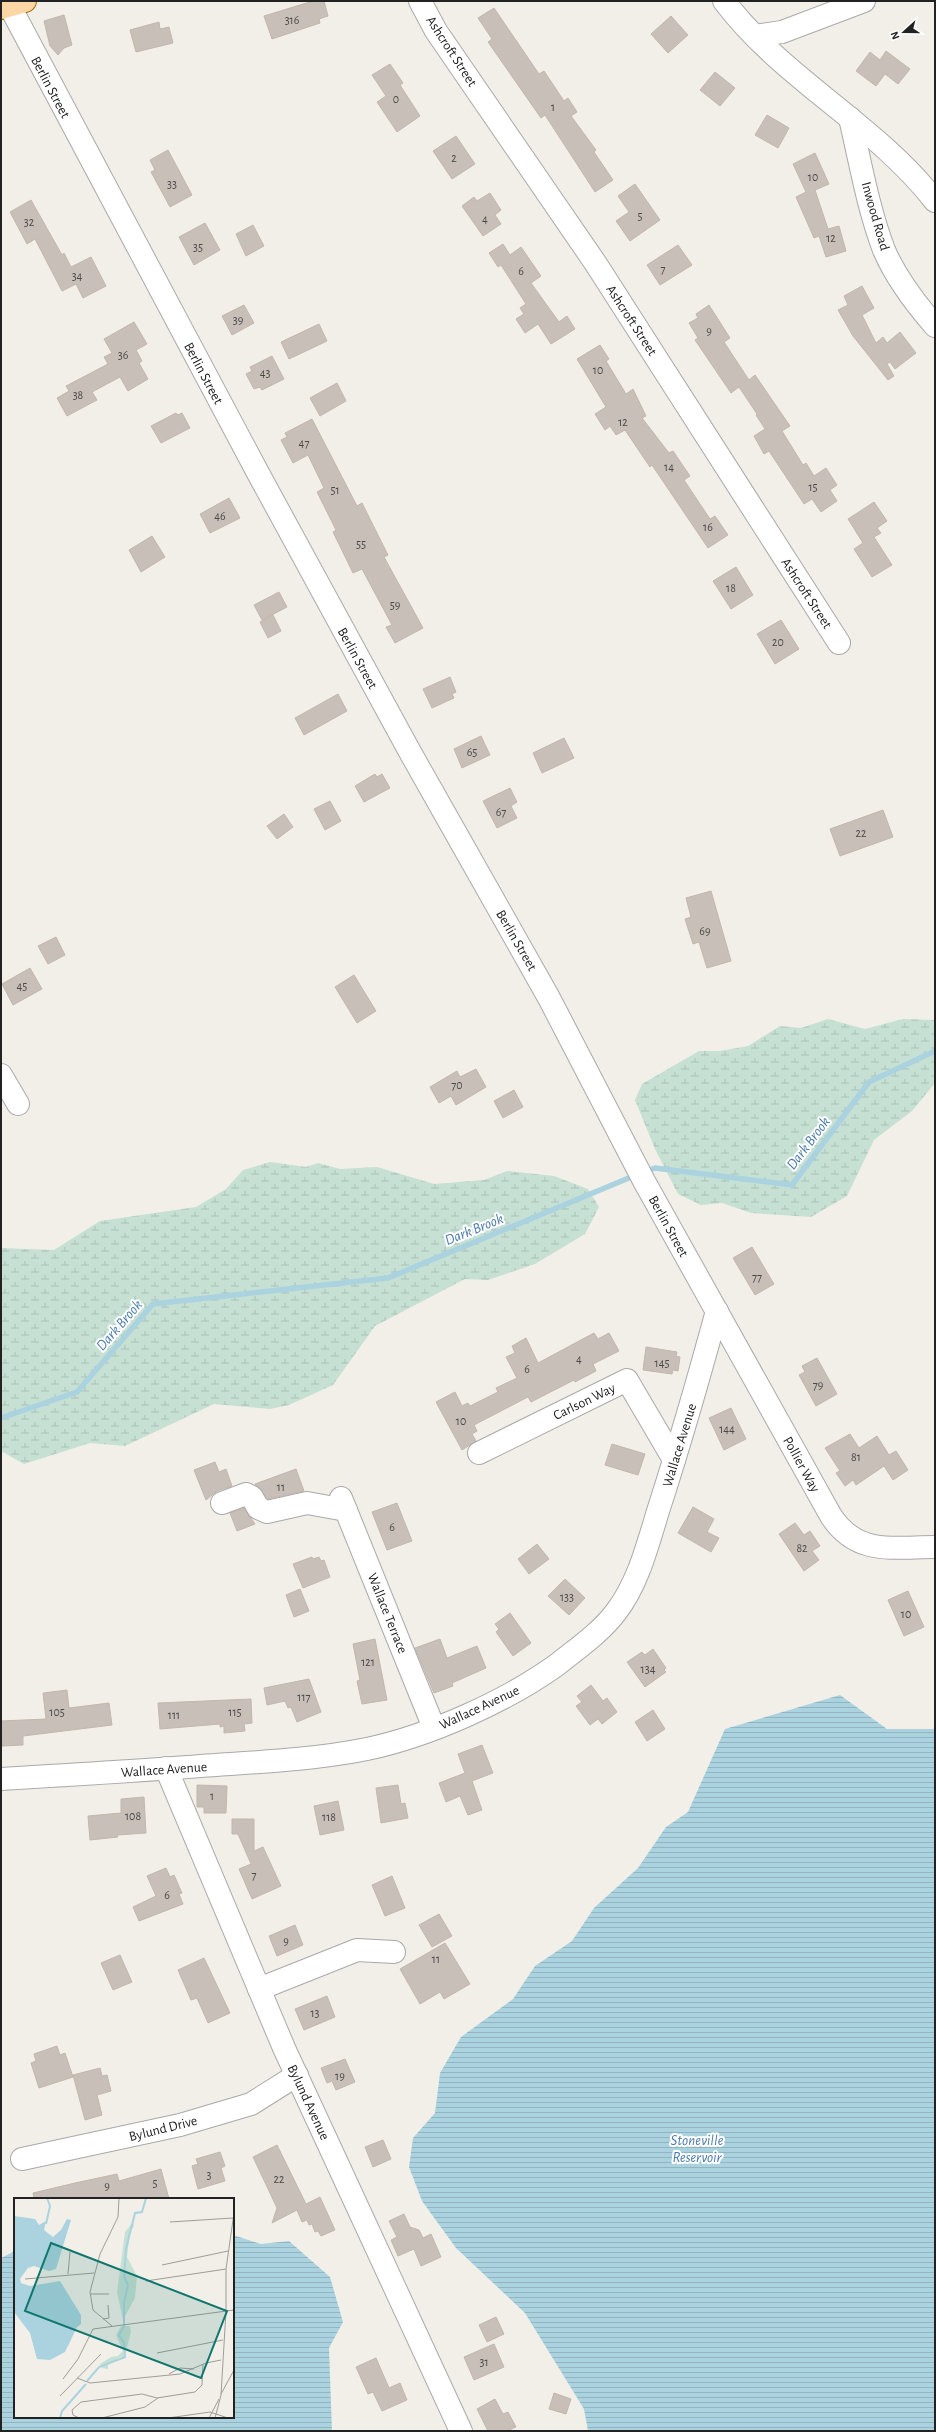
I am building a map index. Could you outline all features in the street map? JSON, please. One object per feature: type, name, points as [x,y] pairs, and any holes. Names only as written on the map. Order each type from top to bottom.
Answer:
[{"type":"street","name":"Ashcroft Street","points":[[420,1],[436,31],[596,264],[839,643]]},
{"type":"street","points":[[724,1],[755,36],[792,71],[885,146],[935,201]]},
{"type":"street","points":[[755,36],[782,32],[864,1]]},
{"type":"street","name":"Berlin Street","points":[[10,4],[155,282],[341,626],[550,998],[640,1174],[717,1311]]},
{"type":"street","name":"Inwood Road","points":[[850,118],[873,214],[885,251],[908,293],[935,326]]},
{"type":"street","points":[[1,1075],[18,1104]]},
{"type":"street","name":"Wallace Avenue","points":[[1,1779],[331,1755],[389,1743],[434,1728],[492,1703],[533,1681],[588,1641],[616,1612],[638,1574],[690,1411],[717,1311]]},
{"type":"street","name":"Pollier Way","points":[[717,1311],[840,1528],[858,1542],[874,1547],[935,1547]]},
{"type":"street","name":"Carlson Way","points":[[479,1453],[627,1380],[674,1460]]},
{"type":"street","name":"Wallace Terrace","points":[[222,1503],[246,1494],[252,1497],[258,1508],[267,1512],[307,1503],[344,1504],[434,1728]]},
{"type":"street","name":"Bylund Avenue","points":[[166,1768],[297,2075],[461,2431]]},
{"type":"street","points":[[259,1989],[357,1950],[394,1952]]},
{"type":"street","name":"Bylund Drive","points":[[22,2159],[180,2125],[250,2104],[297,2075]]},
{"type":"green space","points":[[828,1019],[865,1029],[903,1019],[935,1020],[935,1083],[912,1111],[874,1140],[847,1196],[811,1217],[751,1213],[722,1203],[701,1205],[678,1194],[655,1149],[635,1100],[642,1084],[699,1051],[720,1051],[748,1046],[780,1026],[801,1028]]},
{"type":"green space","points":[[270,1162],[306,1167],[318,1163],[340,1169],[377,1167],[434,1184],[484,1180],[507,1171],[554,1176],[588,1189],[599,1207],[585,1234],[535,1264],[488,1280],[465,1279],[375,1326],[333,1385],[289,1405],[270,1409],[214,1404],[125,1446],[90,1443],[24,1464],[1,1451],[1,1248],[54,1250],[100,1221],[196,1207],[226,1189],[243,1170]]},
{"type":"water","name":"Stoneville Reservoir","points":[[840,1695],[887,1729],[935,1729],[935,2431],[588,2431],[584,2409],[525,2313],[456,2248],[422,2201],[409,2167],[413,2138],[435,2113],[440,2073],[461,2037],[513,1999],[535,1966],[572,1941],[594,1908],[638,1868],[666,1827],[688,1812],[725,1729]]},
{"type":"water","points":[[234,2235],[261,2244],[289,2241],[330,2277],[343,2322],[329,2348],[332,2431],[1,2431],[1,2258],[14,2252],[14,2418],[234,2418]]},
{"type":"building","points":[[313,1],[324,1],[328,16],[319,19],[320,23],[272,39],[264,16]]},
{"type":"building","points":[[494,8],[539,74],[544,71],[564,101],[568,98],[577,112],[571,116],[596,150],[594,152],[613,180],[595,192],[545,115],[541,118],[488,42],[492,39],[478,18]]},
{"type":"building","points":[[64,15],[72,45],[64,48],[58,55],[50,46],[44,21]]},
{"type":"building","points":[[671,16],[688,35],[668,53],[651,34]]},
{"type":"building","points":[[159,22],[160,29],[169,27],[173,43],[136,52],[130,30]]},
{"type":"building","points":[[886,51],[910,69],[898,84],[885,74],[876,86],[856,71],[870,52],[880,60]]},
{"type":"building","points":[[390,64],[403,83],[400,85],[420,116],[397,132],[377,102],[386,96],[372,75]]},
{"type":"building","points":[[715,72],[735,88],[720,106],[700,90]]},
{"type":"building","points":[[767,115],[789,128],[778,148],[755,135]]},
{"type":"building","points":[[456,136],[475,164],[452,179],[433,151]]},
{"type":"building","points":[[168,150],[192,195],[170,207],[151,172],[155,170],[150,160]]},
{"type":"building","points":[[815,153],[829,184],[815,190],[828,229],[839,226],[846,251],[826,257],[819,236],[814,238],[796,197],[806,192],[793,164]]},
{"type":"building","points":[[635,184],[660,220],[630,241],[616,221],[629,212],[618,196]]},
{"type":"building","points":[[490,193],[501,210],[495,215],[501,224],[483,236],[462,206],[474,197],[477,201]]},
{"type":"building","points":[[31,200],[62,255],[64,253],[71,267],[91,257],[106,286],[83,298],[76,284],[62,291],[35,239],[27,244],[10,212]]},
{"type":"building","points":[[205,223],[220,250],[194,265],[179,237]]},
{"type":"building","points":[[253,225],[264,246],[246,256],[236,234]]},
{"type":"building","points":[[503,244],[510,255],[521,247],[541,276],[531,283],[559,322],[567,316],[575,329],[551,344],[538,324],[525,333],[516,319],[524,314],[520,308],[526,304],[501,265],[498,267],[489,253]]},
{"type":"building","points":[[678,245],[692,265],[660,285],[647,265]]},
{"type":"building","points":[[862,286],[874,308],[862,315],[876,343],[883,337],[887,343],[900,332],[916,353],[895,369],[890,362],[887,364],[894,376],[888,380],[853,336],[838,310],[848,305],[844,296]]},
{"type":"building","points":[[244,305],[254,323],[232,335],[222,316]]},
{"type":"building","points":[[709,305],[730,338],[724,342],[749,380],[755,375],[790,426],[782,431],[803,465],[806,463],[814,476],[826,468],[837,485],[830,490],[837,501],[821,512],[812,499],[804,504],[769,451],[764,454],[754,436],[765,429],[756,415],[757,414],[739,387],[731,393],[695,340],[698,338],[689,323],[698,318],[696,314]]},
{"type":"building","points":[[134,322],[147,344],[136,350],[142,361],[139,363],[148,379],[128,391],[120,377],[92,392],[97,400],[67,416],[57,398],[69,391],[66,386],[108,364],[104,357],[112,353],[104,339]]},
{"type":"building","points":[[319,324],[327,341],[289,359],[281,342]]},
{"type":"building","points":[[600,345],[609,359],[606,361],[626,394],[633,389],[646,416],[642,418],[669,453],[673,451],[690,476],[684,480],[710,519],[715,516],[728,535],[708,548],[652,465],[650,467],[625,430],[616,435],[610,426],[605,430],[595,414],[606,407],[577,359]]},
{"type":"building","points":[[272,356],[284,379],[262,390],[260,387],[254,389],[246,374],[252,371],[250,367]]},
{"type":"building","points":[[337,383],[346,401],[320,416],[310,398]]},
{"type":"building","points":[[176,413],[178,415],[182,413],[190,428],[161,443],[151,426]]},
{"type":"building","points":[[312,419],[357,506],[362,503],[388,555],[384,557],[423,628],[395,643],[386,627],[392,625],[362,569],[353,573],[333,532],[336,530],[317,492],[324,488],[308,455],[293,463],[281,440],[287,437],[285,433]]},
{"type":"building","points":[[229,498],[240,518],[210,533],[200,514]]},
{"type":"building","points":[[874,502],[887,521],[877,528],[881,533],[874,537],[892,565],[872,577],[854,549],[863,543],[848,519]]},
{"type":"building","points":[[152,536],[165,557],[141,572],[129,550]]},
{"type":"building","points":[[736,567],[753,595],[731,609],[713,581]]},
{"type":"building","points":[[279,592],[287,607],[262,620],[254,605]]},
{"type":"building","points":[[273,615],[281,631],[268,638],[260,622]]},
{"type":"building","points":[[781,620],[799,649],[775,664],[757,634]]},
{"type":"building","points":[[450,677],[456,692],[452,694],[454,698],[432,708],[423,689]]},
{"type":"building","points":[[338,694],[347,711],[304,735],[295,718]]},
{"type":"building","points":[[481,736],[490,755],[462,768],[454,749]]},
{"type":"building","points":[[564,738],[574,758],[542,773],[533,753]]},
{"type":"building","points":[[375,774],[377,777],[382,774],[390,788],[364,802],[355,786]]},
{"type":"building","points":[[510,788],[517,802],[511,806],[517,818],[497,828],[483,801]]},
{"type":"building","points":[[330,801],[341,821],[325,830],[314,809]]},
{"type":"building","points":[[883,810],[893,837],[840,856],[830,829]]},
{"type":"building","points":[[284,814],[293,827],[277,839],[267,826]]},
{"type":"building","points":[[711,891],[731,961],[707,968],[699,942],[693,944],[685,919],[691,917],[686,898]]},
{"type":"building","points":[[56,937],[65,955],[48,964],[38,946]]},
{"type":"building","points":[[30,968],[42,989],[13,1005],[2,984]]},
{"type":"building","points":[[354,975],[376,1011],[357,1023],[335,987]]},
{"type":"building","points":[[476,1069],[486,1087],[456,1105],[451,1096],[439,1103],[430,1087],[457,1071],[460,1077]]},
{"type":"building","points":[[514,1090],[523,1107],[503,1118],[494,1101]]},
{"type":"building","points":[[752,1247],[774,1284],[755,1295],[733,1258]]},
{"type":"building","points":[[594,1333],[598,1339],[609,1333],[619,1351],[593,1364],[596,1371],[575,1382],[574,1380],[531,1402],[528,1397],[474,1425],[477,1431],[472,1434],[476,1441],[462,1450],[436,1402],[455,1392],[462,1406],[468,1403],[470,1406],[498,1392],[496,1388],[517,1378],[506,1357],[515,1353],[512,1346],[526,1338],[538,1363]]},
{"type":"building","points":[[646,1347],[677,1352],[676,1356],[680,1357],[678,1371],[673,1370],[672,1374],[643,1370]]},
{"type":"building","points":[[817,1358],[837,1394],[816,1406],[799,1375],[805,1372],[802,1366]]},
{"type":"building","points":[[731,1408],[746,1439],[724,1450],[709,1418]]},
{"type":"building","points":[[850,1434],[859,1448],[877,1436],[889,1455],[896,1451],[908,1470],[893,1480],[884,1466],[856,1485],[853,1480],[845,1486],[836,1473],[840,1471],[825,1448]]},
{"type":"building","points":[[612,1444],[645,1454],[638,1475],[605,1465]]},
{"type":"building","points":[[215,1462],[219,1472],[226,1469],[232,1486],[217,1491],[206,1500],[194,1470]]},
{"type":"building","points":[[296,1469],[304,1491],[268,1499],[255,1484]]},
{"type":"building","points":[[397,1503],[412,1541],[387,1550],[372,1512]]},
{"type":"building","points":[[693,1507],[714,1519],[707,1532],[719,1538],[711,1552],[678,1533]]},
{"type":"building","points":[[244,1508],[255,1524],[237,1531],[230,1513]]},
{"type":"building","points":[[795,1523],[804,1535],[810,1531],[820,1546],[812,1551],[819,1560],[804,1571],[779,1534]]},
{"type":"building","points":[[537,1544],[549,1559],[529,1574],[518,1559]]},
{"type":"building","points":[[312,1557],[313,1559],[319,1557],[321,1561],[324,1560],[330,1577],[303,1588],[293,1564]]},
{"type":"building","points":[[565,1579],[585,1598],[569,1615],[548,1596]]},
{"type":"building","points":[[300,1589],[309,1611],[294,1617],[286,1595]]},
{"type":"building","points":[[908,1591],[924,1627],[904,1636],[888,1600]]},
{"type":"building","points":[[510,1613],[531,1643],[513,1656],[496,1632],[499,1629],[495,1624]]},
{"type":"building","points":[[375,1639],[387,1700],[362,1704],[357,1681],[360,1680],[353,1644]]},
{"type":"building","points":[[440,1639],[447,1658],[477,1646],[486,1668],[452,1683],[453,1686],[434,1693],[415,1648]]},
{"type":"building","points":[[653,1649],[666,1668],[664,1670],[666,1672],[645,1687],[627,1662],[642,1652],[645,1655]]},
{"type":"building","points":[[309,1679],[321,1712],[297,1722],[291,1707],[288,1708],[285,1701],[267,1705],[264,1688]]},
{"type":"building","points":[[591,1685],[603,1701],[607,1698],[617,1712],[602,1724],[598,1719],[590,1725],[576,1706],[582,1702],[577,1696]]},
{"type":"building","points":[[67,1690],[69,1708],[109,1703],[112,1725],[23,1736],[23,1745],[2,1746],[1,1721],[46,1719],[43,1693]]},
{"type":"building","points":[[251,1699],[252,1723],[244,1724],[245,1731],[224,1733],[224,1726],[220,1727],[220,1724],[160,1729],[158,1703]]},
{"type":"building","points":[[653,1710],[665,1729],[647,1741],[635,1722]]},
{"type":"building","points":[[482,1745],[493,1773],[472,1781],[482,1810],[468,1815],[460,1796],[446,1802],[439,1783],[465,1773],[458,1754]]},
{"type":"building","points":[[197,1785],[227,1786],[226,1813],[204,1813],[204,1807],[197,1807]]},
{"type":"building","points":[[398,1785],[401,1804],[405,1803],[408,1818],[381,1823],[376,1788]]},
{"type":"building","points":[[144,1797],[146,1833],[117,1835],[118,1837],[90,1840],[88,1816],[121,1813],[121,1799]]},
{"type":"building","points":[[338,1801],[344,1830],[320,1835],[314,1806]]},
{"type":"building","points":[[232,1819],[254,1819],[254,1851],[263,1847],[281,1886],[252,1899],[239,1869],[251,1864],[238,1834],[232,1834]]},
{"type":"building","points":[[166,1868],[170,1877],[174,1875],[182,1893],[179,1894],[183,1904],[139,1921],[133,1907],[156,1896],[147,1876]]},
{"type":"building","points":[[392,1876],[405,1908],[385,1916],[372,1885]]},
{"type":"building","points":[[439,1914],[452,1936],[432,1947],[419,1925]]},
{"type":"building","points":[[295,1925],[303,1945],[277,1956],[269,1936]]},
{"type":"building","points":[[445,1943],[470,1984],[444,1999],[440,1992],[420,2004],[400,1969]]},
{"type":"building","points":[[120,1955],[132,1982],[113,1990],[101,1963]]},
{"type":"building","points":[[204,1958],[230,2013],[208,2023],[197,1998],[191,2000],[178,1970]]},
{"type":"building","points":[[327,1996],[335,2017],[304,2030],[295,2009]]},
{"type":"building","points":[[57,2046],[60,2055],[65,2053],[73,2077],[39,2088],[31,2063],[36,2061],[34,2054]]},
{"type":"building","points":[[345,2059],[355,2082],[336,2090],[332,2081],[327,2083],[321,2068]]},
{"type":"building","points":[[100,2068],[102,2076],[107,2075],[111,2091],[97,2095],[102,2115],[85,2120],[73,2075]]},
{"type":"building","points":[[383,2140],[391,2159],[373,2167],[365,2147]]},
{"type":"building","points":[[277,2145],[306,2204],[320,2197],[335,2230],[321,2236],[318,2231],[315,2232],[312,2224],[309,2225],[307,2220],[302,2222],[297,2210],[272,2223],[277,2208],[253,2157]]},
{"type":"building","points":[[220,2152],[225,2166],[221,2168],[225,2181],[198,2189],[192,2166],[198,2164],[196,2159]]},
{"type":"building","points":[[161,2169],[169,2198],[34,2198],[33,2193],[117,2174],[119,2181]]},
{"type":"building","points":[[404,2214],[410,2227],[419,2230],[423,2238],[431,2234],[441,2257],[421,2266],[414,2249],[398,2256],[391,2240],[397,2237],[389,2221]]},
{"type":"building","points":[[496,2317],[504,2334],[487,2342],[479,2325]]},
{"type":"building","points":[[494,2344],[504,2367],[474,2380],[464,2357]]},
{"type":"building","points":[[376,2358],[389,2388],[400,2383],[407,2400],[382,2411],[373,2392],[368,2394],[356,2367]]},
{"type":"building","points":[[554,2393],[571,2399],[566,2414],[549,2409]]},
{"type":"building","points":[[495,2399],[503,2414],[508,2412],[516,2427],[507,2431],[488,2431],[477,2409]]},
{"type":"waterway","name":"Dark Brook","points":[[644,1172],[655,1168],[792,1185],[869,1082],[935,1051]]},
{"type":"waterway","name":"Dark Brook","points":[[1,1418],[77,1392],[153,1304],[388,1278],[636,1175]]}]
